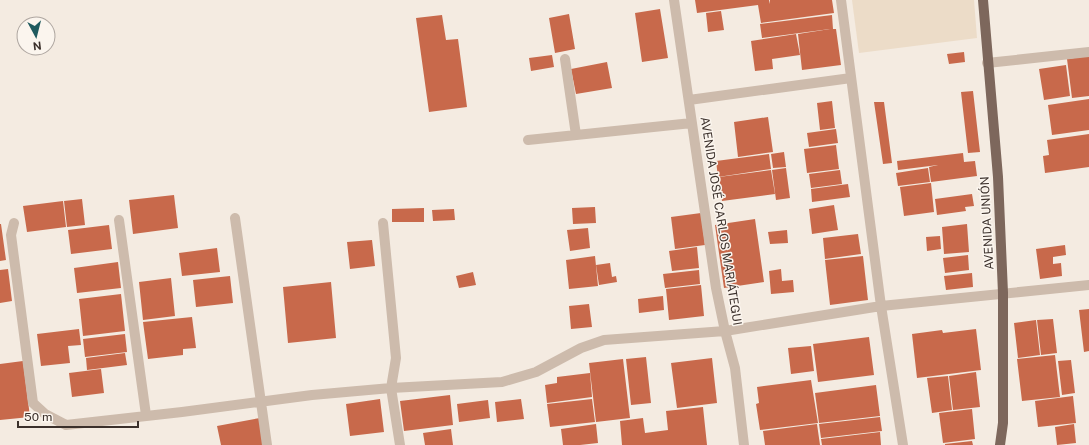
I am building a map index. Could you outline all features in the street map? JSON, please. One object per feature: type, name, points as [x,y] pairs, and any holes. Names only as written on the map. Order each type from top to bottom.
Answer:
[{"type":"main road","name":"AVENIDA UNIÓN","points":[[983,0],[987,63],[998,177],[1003,293],[1002,423],[1000,445]]},
{"type":"street","name":"AVENIDA JOSÉ CARLOS MARIÁTEGUI","points":[[674,0],[716,288],[734,368],[744,445]]},
{"type":"street","points":[[841,0],[881,306],[903,445]]},
{"type":"street","points":[[987,63],[1089,52]]},
{"type":"street","points":[[565,59],[576,135]]},
{"type":"street","points":[[689,100],[852,78]]},
{"type":"street","points":[[528,140],[692,123]]},
{"type":"street","points":[[235,218],[267,445]]},
{"type":"street","points":[[119,220],[146,415]]},
{"type":"street","points":[[14,223],[11,235],[33,403],[45,414],[66,425],[312,395],[391,388],[502,382],[536,372],[581,348],[604,340],[725,331],[881,306],[1089,285]]},
{"type":"street","points":[[383,223],[396,358],[391,388],[400,445]]},
{"type":"shaded area","points":[[852,0],[974,0],[977,38],[859,53]]},
{"type":"building","points":[[695,0],[769,0],[769,4],[770,0],[832,0],[834,13],[761,23],[758,5],[697,13]]},
{"type":"building","points":[[660,9],[668,58],[642,62],[635,13]]},
{"type":"building","points":[[721,11],[724,30],[708,32],[706,13]]},
{"type":"building","points":[[569,14],[575,49],[555,53],[549,18]]},
{"type":"building","points":[[442,15],[446,40],[458,39],[467,107],[429,112],[416,18]]},
{"type":"building","points":[[832,15],[833,29],[836,29],[841,65],[802,70],[798,34],[830,29],[762,38],[760,24]]},
{"type":"building","points":[[796,34],[800,55],[772,59],[773,69],[755,71],[751,41]]},
{"type":"building","points":[[964,52],[965,62],[949,64],[947,54]]},
{"type":"building","points":[[552,55],[554,67],[531,71],[529,58]]},
{"type":"building","points":[[1089,56],[1089,96],[1072,98],[1067,59]]},
{"type":"building","points":[[607,62],[612,88],[576,94],[571,69]]},
{"type":"building","points":[[1066,65],[1070,96],[1044,100],[1039,69]]},
{"type":"building","points":[[973,91],[980,152],[968,153],[961,92]]},
{"type":"building","points":[[1089,99],[1089,130],[1052,135],[1048,105]]},
{"type":"building","points":[[832,101],[835,128],[820,130],[817,103]]},
{"type":"building","points":[[874,102],[884,102],[892,163],[883,164]]},
{"type":"building","points":[[768,117],[773,152],[738,157],[734,122]]},
{"type":"building","points":[[836,129],[838,143],[809,147],[807,133]]},
{"type":"building","points":[[1089,134],[1089,167],[1045,173],[1043,156],[1049,155],[1047,140]]},
{"type":"building","points":[[836,145],[839,169],[807,173],[804,149]]},
{"type":"building","points":[[784,152],[786,167],[773,168],[771,154]]},
{"type":"building","points":[[963,153],[964,162],[975,161],[977,176],[931,182],[929,167],[938,165],[898,170],[897,161]]},
{"type":"building","points":[[769,154],[771,169],[718,177],[716,161]]},
{"type":"building","points":[[786,168],[790,198],[776,200],[772,170]]},
{"type":"building","points":[[928,168],[930,182],[898,186],[896,173]]},
{"type":"building","points":[[771,170],[775,194],[722,201],[719,177]]},
{"type":"building","points":[[840,170],[842,184],[811,188],[809,174]]},
{"type":"building","points":[[931,183],[934,212],[904,216],[900,187]]},
{"type":"building","points":[[848,184],[850,197],[812,202],[811,189]]},
{"type":"building","points":[[972,194],[974,206],[965,207],[966,211],[937,215],[935,199]]},
{"type":"building","points":[[174,195],[178,228],[133,234],[129,200]]},
{"type":"building","points":[[82,199],[85,225],[67,227],[64,201]]},
{"type":"building","points":[[63,201],[66,227],[27,232],[23,206]]},
{"type":"building","points":[[834,205],[838,230],[812,234],[809,209]]},
{"type":"building","points":[[595,207],[596,223],[573,224],[572,208]]},
{"type":"building","points":[[424,208],[424,222],[392,222],[392,209]]},
{"type":"building","points":[[454,209],[455,220],[433,221],[432,210]]},
{"type":"building","points":[[701,213],[705,245],[675,249],[671,217]]},
{"type":"building","points":[[755,219],[764,282],[724,288],[715,225]]},
{"type":"building","points":[[0,224],[6,260],[0,261]]},
{"type":"building","points":[[967,224],[969,252],[944,254],[942,227]]},
{"type":"building","points":[[109,225],[112,249],[71,254],[68,230]]},
{"type":"building","points":[[588,228],[590,248],[570,251],[567,230]]},
{"type":"building","points":[[787,230],[788,243],[770,244],[768,232]]},
{"type":"building","points":[[858,234],[861,254],[825,259],[823,238]]},
{"type":"building","points":[[940,236],[941,249],[927,251],[926,237]]},
{"type":"building","points":[[372,240],[375,266],[350,269],[347,242]]},
{"type":"building","points":[[1065,245],[1066,255],[1053,257],[1053,264],[1061,263],[1062,276],[1040,279],[1036,249]]},
{"type":"building","points":[[697,247],[699,268],[672,271],[669,251]]},
{"type":"building","points":[[217,248],[220,272],[182,276],[179,253]]},
{"type":"building","points":[[968,255],[969,270],[945,273],[943,258]]},
{"type":"building","points":[[595,256],[598,286],[569,289],[566,260]]},
{"type":"building","points":[[863,256],[868,300],[830,305],[825,260]]},
{"type":"building","points":[[118,262],[121,288],[77,293],[74,268]]},
{"type":"building","points":[[610,263],[612,277],[616,276],[617,282],[599,285],[596,265]]},
{"type":"building","points":[[8,269],[12,301],[0,303],[0,270]]},
{"type":"building","points":[[781,269],[782,281],[793,280],[794,292],[771,294],[769,271]]},
{"type":"building","points":[[699,270],[700,284],[665,288],[663,274]]},
{"type":"building","points":[[473,272],[476,285],[459,288],[456,276]]},
{"type":"building","points":[[972,273],[973,287],[946,290],[944,276]]},
{"type":"building","points":[[230,276],[233,303],[196,307],[193,280]]},
{"type":"building","points":[[171,278],[175,316],[143,320],[139,282]]},
{"type":"building","points":[[331,282],[336,338],[288,343],[283,287]]},
{"type":"building","points":[[701,285],[704,316],[669,320],[666,289]]},
{"type":"building","points":[[121,294],[125,331],[83,336],[79,299]]},
{"type":"building","points":[[663,296],[664,310],[639,313],[638,299]]},
{"type":"building","points":[[589,304],[592,327],[571,329],[569,306]]},
{"type":"building","points":[[1089,309],[1089,351],[1084,352],[1079,310]]},
{"type":"building","points":[[192,317],[196,348],[183,349],[183,355],[148,359],[143,322]]},
{"type":"building","points":[[1053,319],[1057,353],[1041,355],[1037,320]]},
{"type":"building","points":[[1036,320],[1040,355],[1018,358],[1014,323]]},
{"type":"building","points":[[79,329],[81,345],[68,346],[70,363],[41,366],[37,334]]},
{"type":"building","points":[[976,329],[981,370],[917,378],[912,334],[942,330],[943,333]]},
{"type":"building","points":[[125,334],[127,352],[85,357],[83,339]]},
{"type":"building","points":[[869,337],[874,375],[818,382],[813,344]]},
{"type":"building","points":[[811,346],[814,371],[791,374],[788,348]]},
{"type":"building","points":[[125,353],[127,365],[87,370],[86,358]]},
{"type":"building","points":[[1055,355],[1060,397],[1022,401],[1017,359]]},
{"type":"building","points":[[646,357],[651,403],[631,405],[626,359]]},
{"type":"building","points":[[712,358],[717,403],[677,408],[671,363]]},
{"type":"building","points":[[623,359],[630,418],[596,422],[589,363]]},
{"type":"building","points":[[1071,360],[1075,393],[1062,395],[1058,361]]},
{"type":"building","points":[[23,361],[30,417],[0,420],[0,364]]},
{"type":"building","points":[[101,369],[104,393],[72,397],[69,373]]},
{"type":"building","points":[[976,372],[980,407],[953,410],[949,376]]},
{"type":"building","points":[[590,373],[592,397],[547,403],[545,385],[557,383],[557,377]]},
{"type":"building","points":[[948,376],[952,410],[932,413],[927,378]]},
{"type":"building","points":[[811,380],[818,423],[760,430],[756,404],[759,403],[757,387]]},
{"type":"building","points":[[876,385],[880,416],[819,423],[815,393]]},
{"type":"building","points":[[450,395],[453,425],[404,431],[400,401]]},
{"type":"building","points":[[1073,396],[1076,423],[1038,427],[1035,401]]},
{"type":"building","points":[[380,399],[384,432],[350,436],[346,404]]},
{"type":"building","points":[[521,399],[524,419],[497,422],[495,402]]},
{"type":"building","points":[[592,399],[595,422],[550,427],[547,404]]},
{"type":"building","points":[[488,400],[490,418],[459,422],[457,404]]},
{"type":"building","points":[[703,407],[707,445],[622,445],[620,421],[643,418],[645,433],[668,430],[666,411]]},
{"type":"building","points":[[972,409],[975,439],[943,443],[939,413]]},
{"type":"building","points":[[880,417],[882,431],[821,438],[819,424]]},
{"type":"building","points":[[260,418],[265,445],[221,445],[217,426]]},
{"type":"building","points":[[596,424],[598,443],[563,445],[561,429]]},
{"type":"building","points":[[817,424],[820,445],[765,445],[763,431]]},
{"type":"building","points":[[1074,424],[1076,443],[1057,445],[1055,427]]},
{"type":"building","points":[[451,429],[453,445],[425,445],[423,433]]},
{"type":"building","points":[[880,432],[881,445],[822,445],[821,439]]},
{"type":"building","points":[[972,441],[973,445],[945,445],[945,444]]}]
